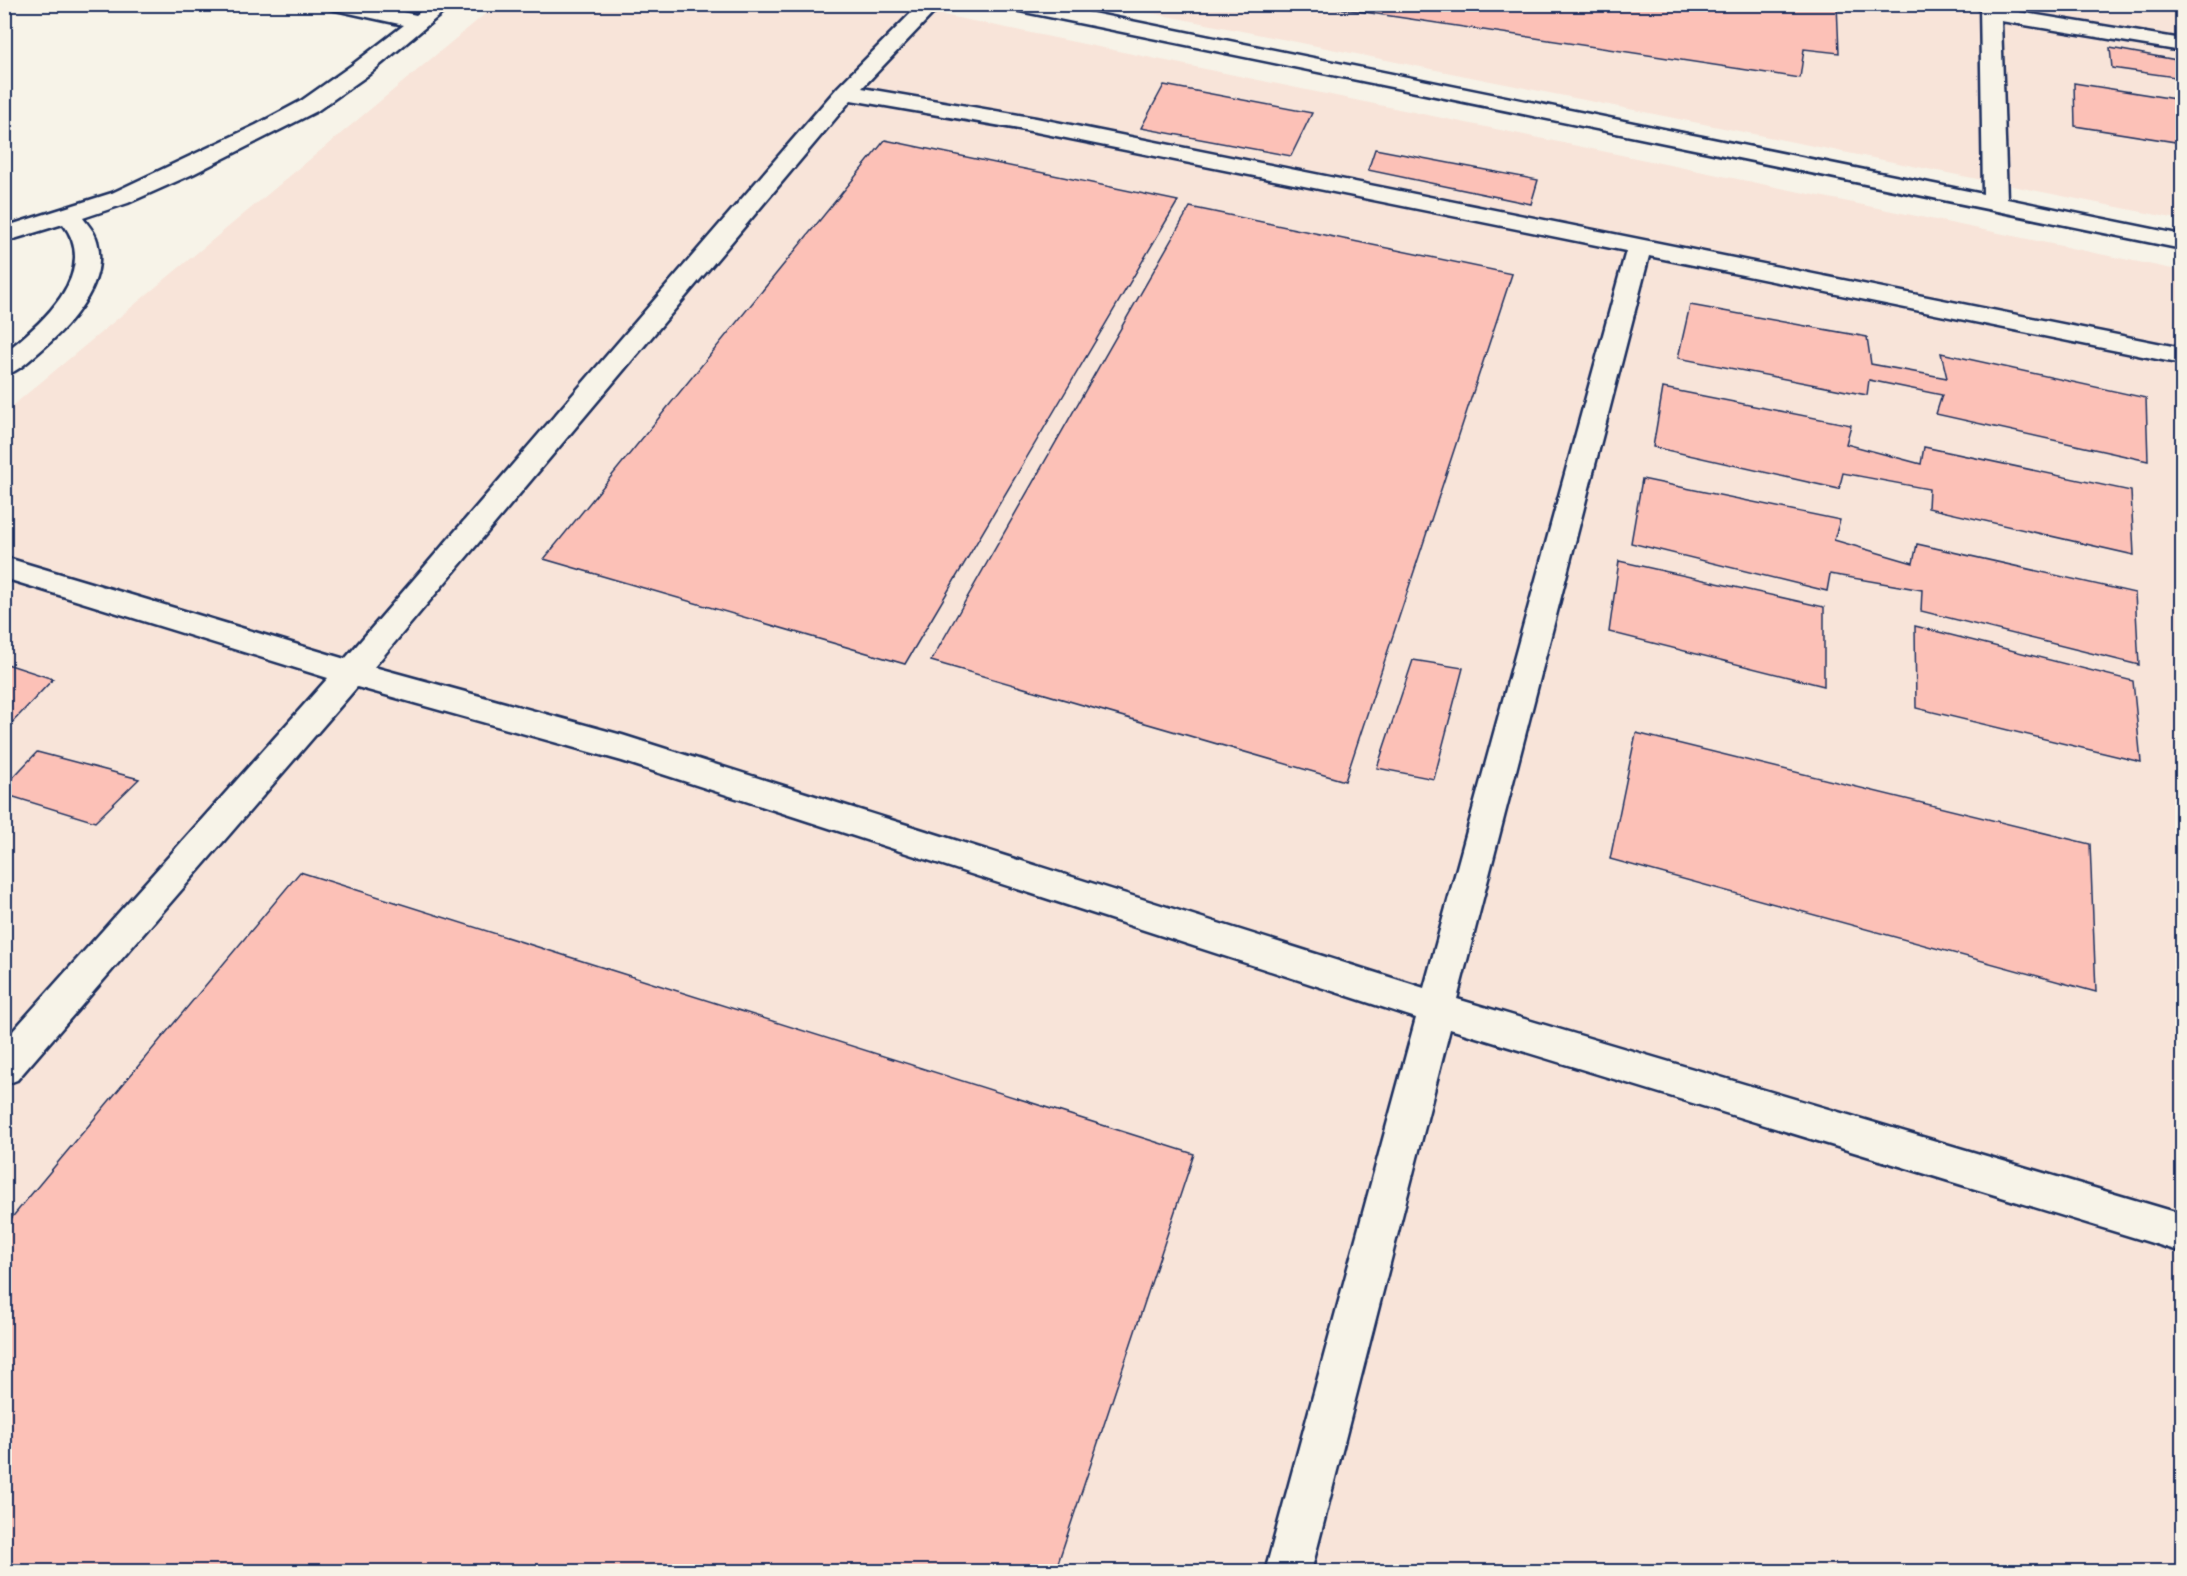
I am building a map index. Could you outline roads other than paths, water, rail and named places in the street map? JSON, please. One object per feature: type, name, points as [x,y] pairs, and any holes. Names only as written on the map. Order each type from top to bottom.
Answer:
[{"type":"street","points":[[333,4],[421,22]]},
{"type":"street","points":[[4,235],[120,198],[185,169],[309,106],[360,70],[443,4]]},
{"type":"street","points":[[4,1068],[351,673],[846,92],[933,4]]},
{"type":"street","points":[[1015,4],[2182,242]]},
{"type":"street","points":[[1995,204],[1990,9],[2182,45]]},
{"type":"street","points":[[846,92],[1036,126],[2182,356]]},
{"type":"street","points":[[4,367],[56,323],[76,299],[84,274],[87,254],[84,236],[69,216]]},
{"type":"street","points":[[1288,1572],[1438,1009],[1531,644],[1639,247]]},
{"type":"street","points":[[4,567],[351,673],[622,748],[1438,1009],[2182,1233]]}]
